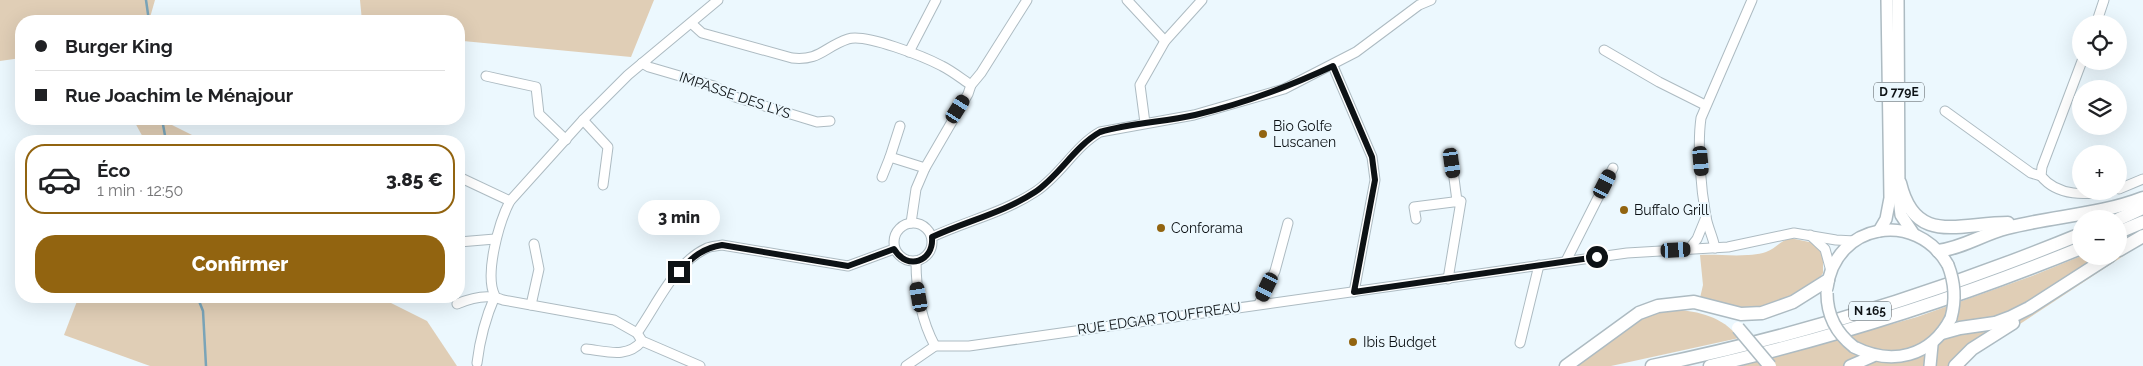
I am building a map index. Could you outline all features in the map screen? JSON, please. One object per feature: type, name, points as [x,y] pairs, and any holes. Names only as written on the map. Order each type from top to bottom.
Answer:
[{"type":"highway","points":[[1900,184],[1908,208],[1918,219],[1928,225],[1941,227],[2033,222]]},
{"type":"highway","points":[[1938,251],[1953,249],[1994,232],[2033,222],[2094,212],[2143,198]]},
{"type":"highway","points":[[2127,215],[2143,208]]},
{"type":"highway","points":[[2127,229],[2143,222]]},
{"type":"highway","points":[[2127,245],[2143,236]]},
{"type":"highway","name":"N 165","points":[[1652,366],[1766,339],[1892,304],[1975,276],[2072,238]]},
{"type":"highway","name":"N 165","points":[[1710,366],[1768,352],[1900,314],[1990,283],[2072,251]]},
{"type":"highway","points":[[1942,333],[1960,328],[1995,323],[2029,308],[2096,265]]},
{"type":"highway","points":[[1566,366],[1638,313],[1670,303],[1694,302],[1741,314],[1762,313],[1793,302],[1829,281]]},
{"type":"highway","points":[[1670,303],[1715,313],[1738,328],[1770,366]]},
{"type":"highway","points":[[1955,366],[1972,349],[2022,316],[2029,308]]},
{"type":"main road","name":"D 779E","points":[[1879,231],[1886,219],[1890,198],[1887,0]]},
{"type":"main road","name":"D 779E","points":[[1898,0],[1899,198],[1902,216],[1913,233]]},
{"type":"main road","points":[[1896,230],[1913,233],[1938,251],[1948,265],[1954,288],[1951,318],[1942,333],[1932,344],[1913,355],[1893,359],[1873,356],[1854,346],[1843,337],[1835,326],[1828,307],[1829,281],[1841,254],[1855,241],[1879,231],[1896,230]]},
{"type":"main road","points":[[1930,366],[1932,344]]},
{"type":"main road","points":[[1850,366],[1873,356]]},
{"type":"main road","points":[[1893,359],[1904,366]]},
{"type":"street","points":[[700,366],[640,337],[614,320],[503,300],[495,296],[492,291],[491,280],[495,240],[503,214],[510,201],[582,120],[642,62],[718,0]]},
{"type":"street","points":[[909,52],[936,0]]},
{"type":"street","points":[[911,223],[916,188],[925,168],[968,94],[971,85],[982,73],[1026,0]]},
{"type":"street","points":[[1127,0],[1165,41]]},
{"type":"street","points":[[1145,123],[1140,85],[1165,41],[1202,0]]},
{"type":"street","points":[[932,237],[1006,208],[1035,192],[1055,176],[1091,137],[1100,132],[1194,115],[1284,89],[1333,66],[1356,52],[1419,5],[1430,0]]},
{"type":"street","points":[[1714,248],[1713,236],[1706,217],[1698,136],[1705,105],[1752,0]]},
{"type":"street","points":[[2099,15],[2104,0]]},
{"type":"street","points":[[691,23],[702,33],[792,58],[810,58],[847,39],[855,37],[909,52],[943,66],[971,85]]},
{"type":"street","points":[[1604,50],[1659,82],[1705,105]]},
{"type":"street","name":"IMPASSE DES LYS","points":[[642,62],[649,67],[714,86],[735,97],[817,122],[830,121]]},
{"type":"street","points":[[1333,66],[1372,157],[1375,180],[1354,292]]},
{"type":"street","points":[[2041,176],[2042,166],[2079,70]]},
{"type":"street","points":[[486,76],[536,87],[539,114],[566,140]]},
{"type":"street","points":[[1945,111],[2031,173],[2041,176],[2048,184],[2072,193]]},
{"type":"street","points":[[582,120],[608,147],[603,185]]},
{"type":"street","points":[[882,177],[900,126]]},
{"type":"street","points":[[890,157],[925,168]]},
{"type":"street","points":[[1452,163],[1457,201]]},
{"type":"street","points":[[1566,261],[1613,168]]},
{"type":"street","points":[[2127,186],[2143,179]]},
{"type":"street","points":[[465,180],[510,201]]},
{"type":"street","points":[[1416,218],[1414,207],[1461,201],[1448,279]]},
{"type":"street","points":[[1689,249],[1697,240],[1706,217]]},
{"type":"street","points":[[911,223],[924,226],[932,237],[931,250],[922,260],[916,262],[903,259],[894,249],[896,232],[900,227],[911,223]]},
{"type":"street","points":[[1259,304],[1274,271],[1288,223]]},
{"type":"street","name":"RUE EDGAR TOUFFREAU","points":[[935,346],[969,346],[1627,253],[1714,248],[1755,243],[1779,235],[1794,233],[1855,241]]},
{"type":"street","points":[[1809,235],[1825,249],[1829,281]]},
{"type":"street","points":[[465,242],[495,240]]},
{"type":"street","points":[[531,305],[538,269],[534,244]]},
{"type":"street","points":[[586,348],[627,353],[636,348],[640,337],[671,282],[687,262],[707,248],[722,245],[848,266],[894,249]]},
{"type":"street","points":[[906,366],[935,346],[925,326],[916,278],[916,262]]},
{"type":"street","points":[[1520,343],[1539,265]]},
{"type":"street","points":[[465,301],[495,296]]},
{"type":"street","points":[[477,363],[480,336],[495,296]]},
{"type":"shaded area","points":[[0,0],[155,0],[151,15],[15,15],[15,59],[0,61]]},
{"type":"shaded area","points":[[360,0],[654,0],[631,57],[465,41],[465,15],[361,15]]},
{"type":"shaded area","points":[[136,125],[172,125],[192,135],[142,135]]},
{"type":"shaded area","points":[[2132,235],[2143,240],[2143,243],[2127,254],[2127,237]]},
{"type":"shaded area","points":[[1790,238],[1814,243],[1823,254],[1823,273],[1817,282],[1802,293],[1750,311],[1700,298],[1703,285],[1700,255],[1759,254],[1769,251]]},
{"type":"shaded area","points":[[2072,260],[2072,265],[2110,265],[1979,351],[1965,366],[1741,366],[1917,317]]},
{"type":"shaded area","points":[[76,303],[391,303],[427,321],[457,366],[150,366],[64,335]]},
{"type":"shaded area","points":[[1673,309],[1710,316],[1725,325],[1739,338],[1611,366],[1573,366],[1638,319],[1652,313]]},
{"type":"waterway","points":[[146,0],[148,15]]},
{"type":"waterway","points":[[163,125],[165,135]]},
{"type":"waterway","points":[[200,303],[203,311],[206,366]]},
{"type":"place","name":"Bio Golfe Luscanen","points":[[1263,134]]},
{"type":"place","name":"Buffalo Grill","points":[[1624,210]]},
{"type":"place","name":"Conforama","points":[[1161,228]]},
{"type":"place","name":"Ibis Budget","points":[[1353,342]]},
{"type":"route","points":[[679,272],[687,262],[707,248],[722,245],[848,266],[894,249],[903,259],[916,262],[922,260],[931,250],[932,237],[1006,208],[1035,192],[1055,176],[1091,137],[1100,132],[1194,115],[1252,99],[1284,89],[1333,66],[1372,157],[1375,180],[1354,292],[1597,257]]}]
